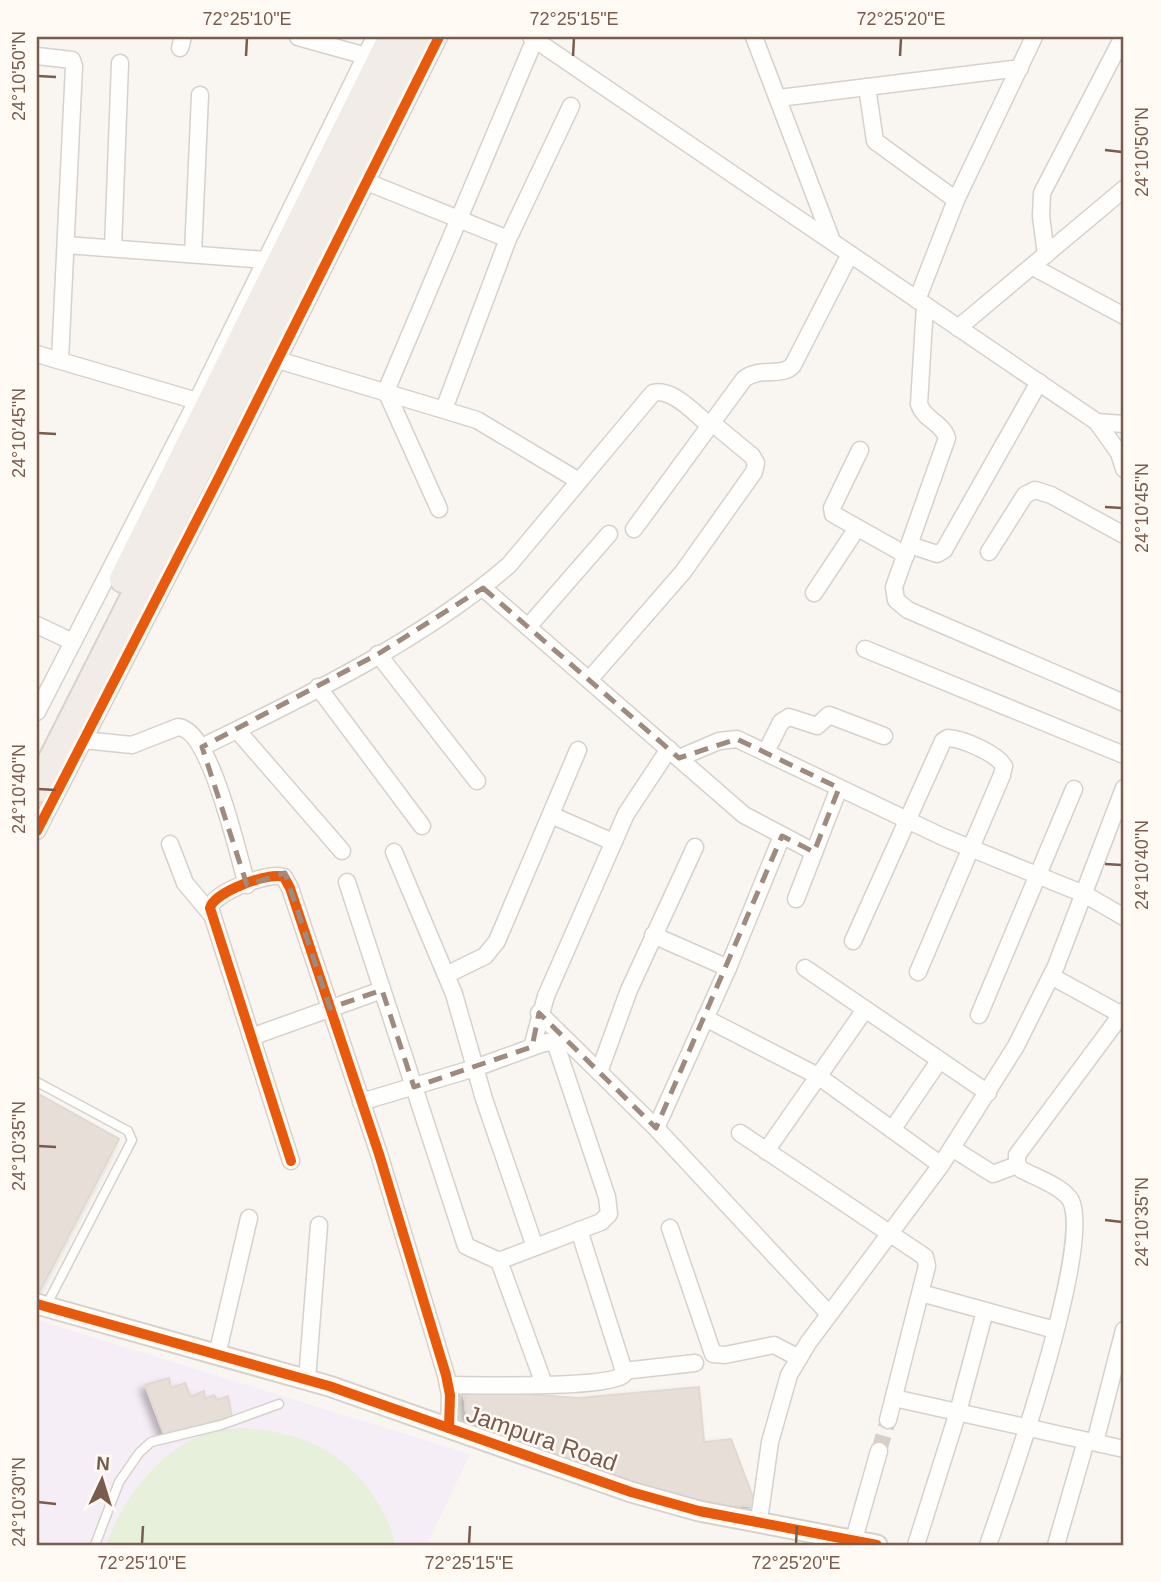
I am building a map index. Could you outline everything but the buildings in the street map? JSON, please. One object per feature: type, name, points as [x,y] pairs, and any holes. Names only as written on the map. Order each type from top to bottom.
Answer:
[{"type":"highway","points":[[37,749],[233,362],[392,37]]},
{"type":"highway","points":[[37,789],[417,37]]},
{"type":"street","points":[[298,37],[366,56]]},
{"type":"street","points":[[37,712],[197,401],[375,37]]},
{"type":"street","points":[[37,831],[278,360],[439,37]]},
{"type":"street","points":[[754,37],[832,241]]},
{"type":"street","points":[[1034,37],[957,200],[921,303],[919,404],[924,415],[943,428],[947,438],[894,587],[896,600],[900,604],[1124,703]]},
{"type":"street","points":[[1046,255],[1041,216],[1042,193],[1123,37]]},
{"type":"street","points":[[439,509],[386,391],[533,38],[1097,422],[1119,453],[1124,469]]},
{"type":"street","points":[[37,56],[66,58],[73,63],[60,359]]},
{"type":"street","points":[[113,248],[120,63]]},
{"type":"street","points":[[779,98],[1020,68]]},
{"type":"street","points":[[867,87],[875,141],[957,200]]},
{"type":"street","points":[[193,254],[200,95]]},
{"type":"street","points":[[444,409],[508,239],[571,106]]},
{"type":"street","points":[[367,182],[508,239]]},
{"type":"street","points":[[958,328],[1124,189]]},
{"type":"street","points":[[66,245],[266,260]]},
{"type":"street","points":[[634,529],[750,374],[763,370],[784,372],[793,365],[850,254]]},
{"type":"street","points":[[1033,267],[1124,316]]},
{"type":"street","points":[[37,354],[197,401]]},
{"type":"street","points":[[278,360],[477,420],[510,437],[579,481]]},
{"type":"street","points":[[860,450],[832,511],[858,528],[908,550],[937,554],[944,550],[1039,382]]},
{"type":"street","points":[[202,747],[378,654],[483,587],[509,565],[653,393],[662,391],[752,456],[755,463],[754,472],[683,572],[589,680]]},
{"type":"street","points":[[1097,422],[1124,424]]},
{"type":"street","points":[[989,552],[1025,495],[1035,489],[1124,536]]},
{"type":"street","points":[[814,593],[858,528]]},
{"type":"street","points":[[528,627],[608,534]]},
{"type":"street","points":[[483,587],[744,815],[814,852]]},
{"type":"street","points":[[37,625],[73,642]]},
{"type":"street","points":[[865,649],[1124,755]]},
{"type":"street","points":[[378,654],[477,781]]},
{"type":"street","points":[[318,687],[422,826]]},
{"type":"street","points":[[766,752],[781,722],[789,717],[817,726],[829,715],[884,736]]},
{"type":"street","points":[[83,740],[123,747],[141,743],[178,727],[189,730],[202,747],[216,780],[247,885]]},
{"type":"street","points":[[237,730],[342,851]]},
{"type":"street","points":[[532,1047],[540,1013],[637,792],[674,754],[729,738],[766,752],[970,848],[1084,894],[1124,918]]},
{"type":"street","points":[[853,941],[943,741],[948,738],[956,739],[998,759],[1004,766],[918,972]]},
{"type":"street","points":[[446,975],[485,956],[497,941],[578,750]]},
{"type":"street","points":[[796,899],[839,788]]},
{"type":"street","points":[[759,1520],[778,1406],[799,1358],[941,1165],[1016,1046],[1051,976],[1084,894],[1119,820],[1124,788]]},
{"type":"street","points":[[979,1015],[1074,789]]},
{"type":"street","points":[[551,815],[613,842]]},
{"type":"street","points":[[656,1128],[729,968],[782,836]]},
{"type":"street","points":[[170,844],[185,883],[211,914],[291,1161]]},
{"type":"street","points":[[599,1072],[653,935],[695,847]]},
{"type":"street","points":[[394,852],[446,975],[535,1247]]},
{"type":"street","points":[[211,914],[214,899],[275,875],[281,875],[288,881],[361,1102],[448,1385],[449,1428]]},
{"type":"street","points":[[347,882],[466,1246],[499,1261],[544,1384]]},
{"type":"street","points":[[653,935],[729,968]]},
{"type":"street","points":[[805,968],[863,1011],[988,1093]]},
{"type":"street","points":[[1017,1165],[1021,1148],[1123,1013],[1051,976]]},
{"type":"street","points":[[251,1037],[382,990]]},
{"type":"street","points":[[766,1151],[863,1011]]},
{"type":"street","points":[[540,1013],[656,1128],[829,1314]]},
{"type":"street","points":[[705,1018],[818,1076],[941,1165]]},
{"type":"street","points":[[361,1102],[475,1068],[548,1042],[559,1051],[607,1197],[606,1218],[499,1261]]},
{"type":"street","points":[[892,1130],[939,1061]]},
{"type":"street","points":[[740,1133],[925,1256],[927,1266],[921,1293],[888,1420]]},
{"type":"street","points":[[952,1148],[993,1174],[1017,1165]]},
{"type":"street","points":[[988,1545],[1028,1428],[1068,1279],[1073,1209],[1068,1196],[1017,1165]]},
{"type":"street","points":[[217,1355],[249,1218]]},
{"type":"street","points":[[307,1380],[319,1225]]},
{"type":"street","points":[[670,1228],[713,1354],[725,1355],[774,1345],[799,1358]]},
{"type":"street","points":[[448,1385],[544,1384],[621,1377],[623,1371],[579,1230]]},
{"type":"street","points":[[921,1293],[1055,1330]]},
{"type":"street","name":"Jampura Road","points":[[42,1305],[307,1380],[631,1492],[699,1511],[759,1520],[825,1539],[854,1539],[877,1545]]},
{"type":"street","points":[[916,1545],[958,1412],[985,1311]]},
{"type":"street","points":[[1056,1545],[1124,1330]]},
{"type":"street","points":[[623,1371],[695,1363]]},
{"type":"street","points":[[894,1398],[1124,1449]]},
{"type":"street","points":[[854,1539],[879,1451]]},
{"type":"lane","points":[[37,1082],[128,1131],[132,1140],[42,1305]]},
{"type":"lane","points":[[95,1545],[119,1482],[139,1453],[151,1442],[221,1425],[279,1404]]},
{"type":"highlighted area","points":[[483,588],[679,758],[737,739],[839,788],[814,852],[782,836],[656,1128],[539,1013],[532,1047],[414,1087],[382,990],[330,1008],[285,873],[247,885],[202,747],[378,654]]},
{"type":"shaded area","points":[[37,1320],[470,1454],[427,1545],[37,1545]]},
{"type":"green space","points":[[238,1428],[299,1438],[334,1455],[364,1482],[376,1500],[390,1528],[394,1545],[106,1545],[132,1494],[158,1464],[188,1442],[209,1433]]},
{"type":"tunnel","points":[[879,1451],[888,1420]]},
{"type":"cycle path","points":[[37,831],[217,481],[439,37]]},
{"type":"cycle path","points":[[291,1161],[210,908],[221,896],[243,884],[277,876],[284,877],[290,888],[379,1154],[446,1375],[450,1395],[449,1428]]},
{"type":"cycle path","points":[[37,1304],[329,1386],[631,1492],[699,1511],[877,1545]]}]
